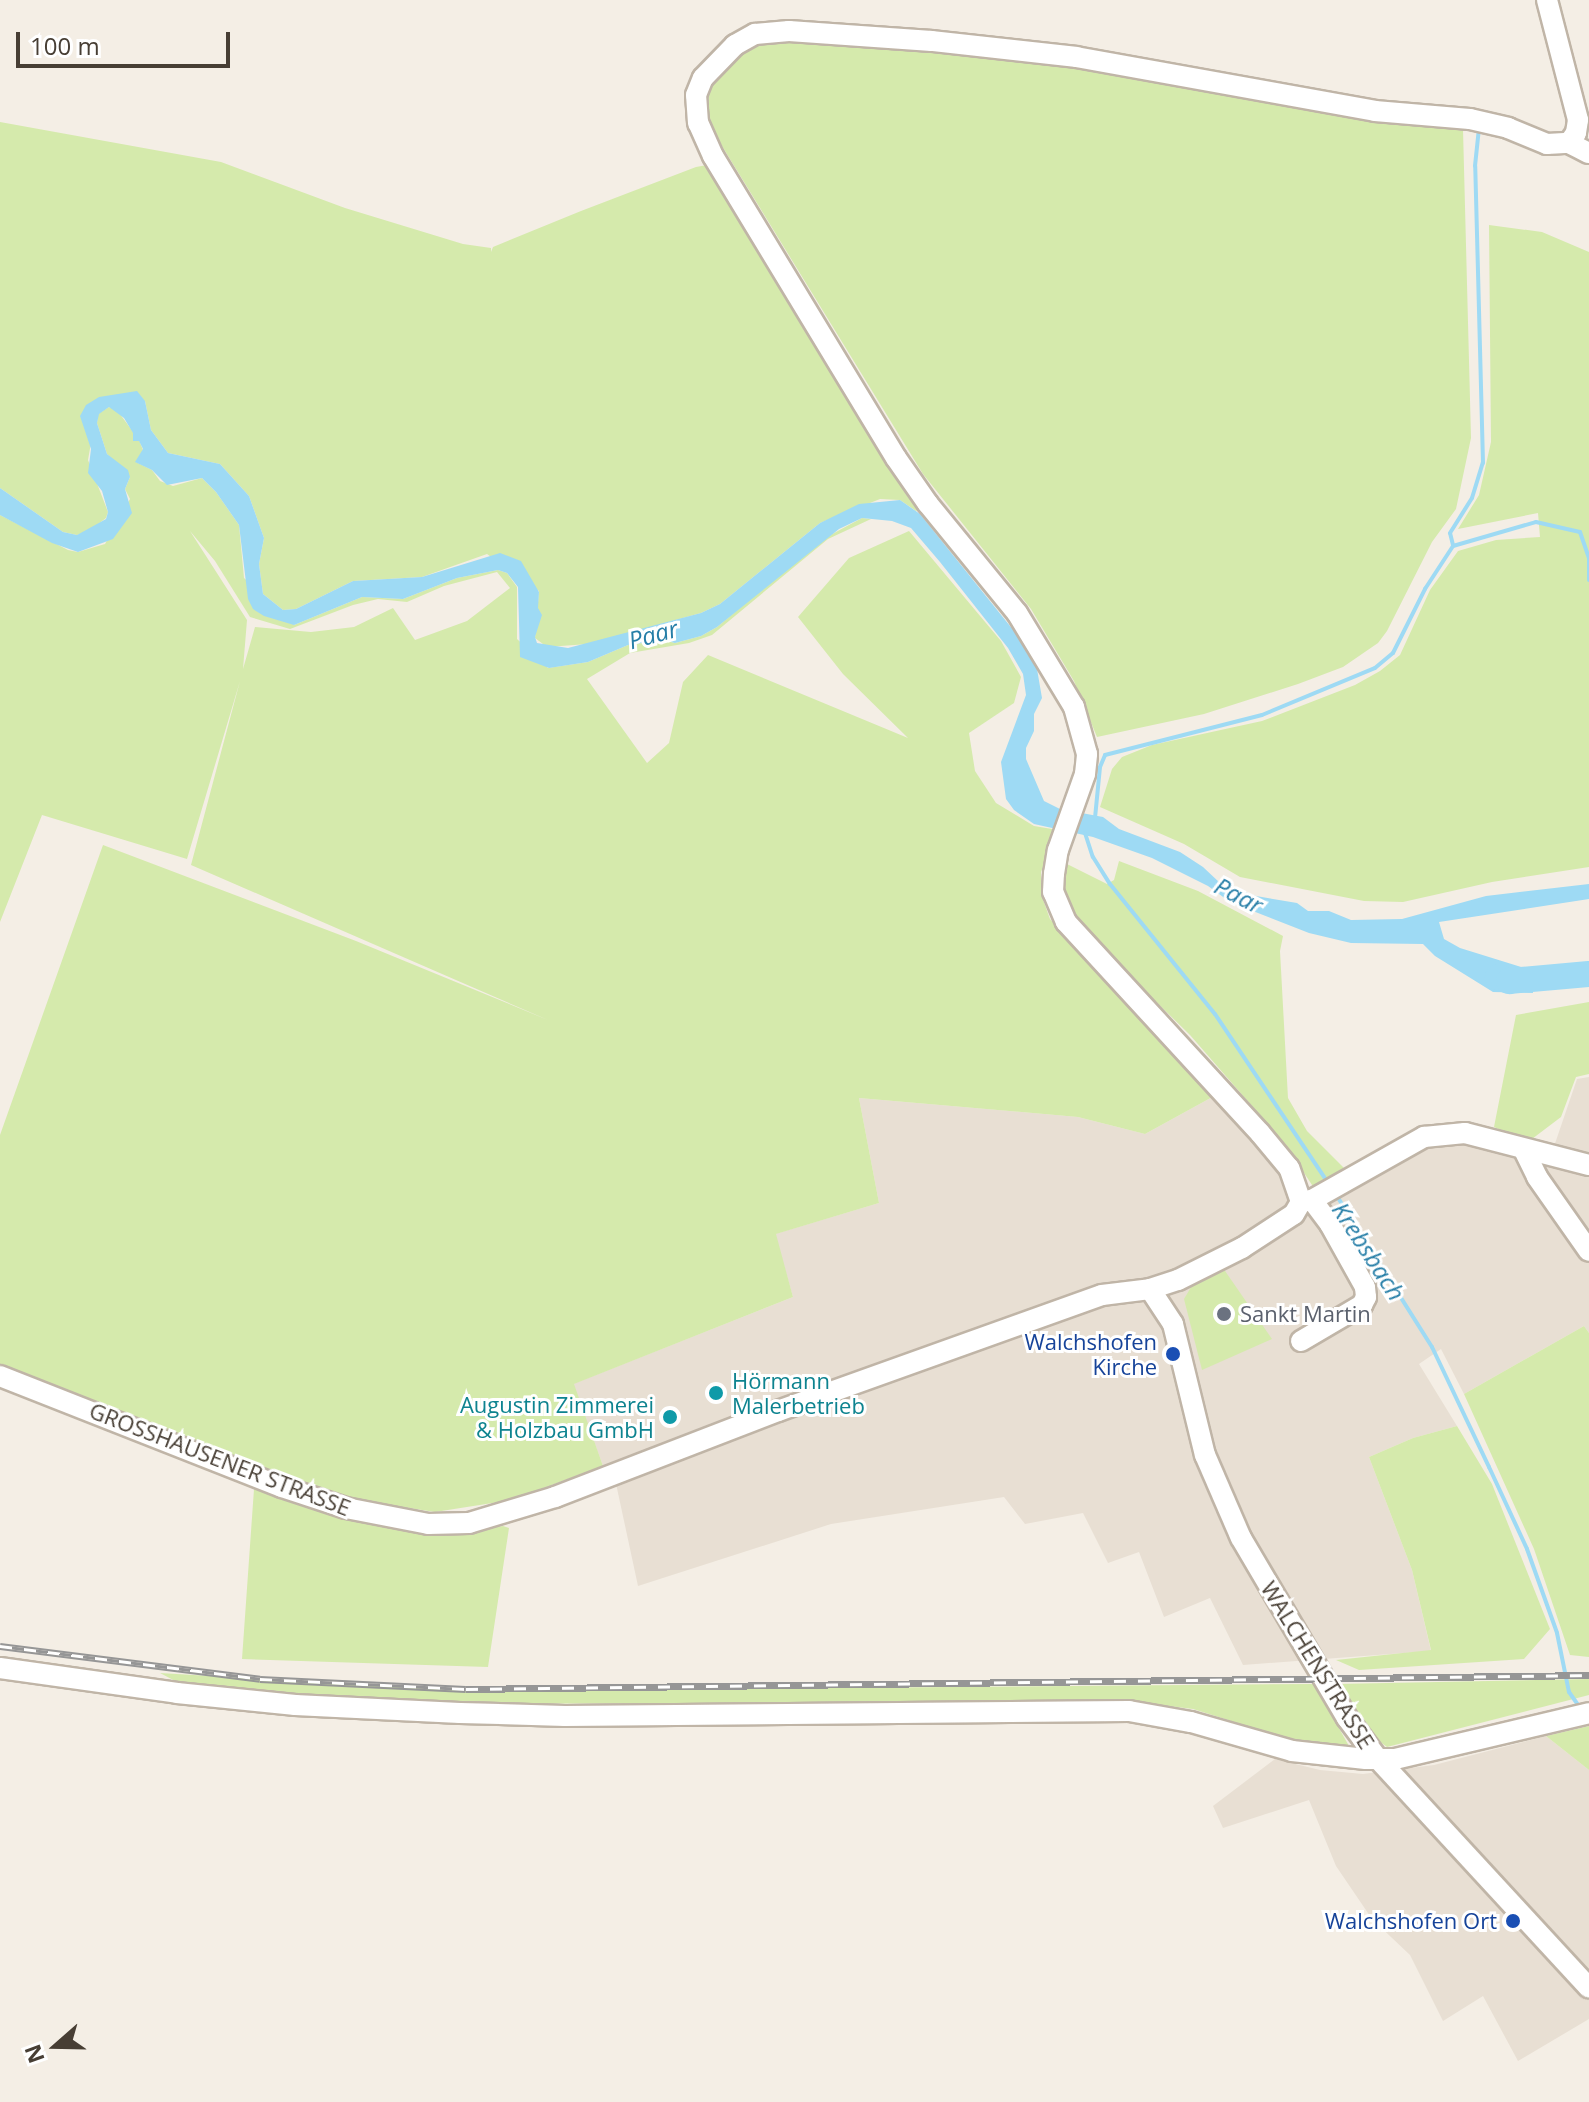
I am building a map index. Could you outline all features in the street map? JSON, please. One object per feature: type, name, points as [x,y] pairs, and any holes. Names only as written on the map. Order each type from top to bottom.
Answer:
[{"type":"street","points":[[1547,0],[1576,102],[1576,133],[1569,143]]},
{"type":"street","points":[[1301,1341],[1362,1305],[1366,1297],[1365,1287],[1337,1237],[1289,1168],[1066,922],[1053,892],[1058,850],[1077,800],[1087,754],[1083,729],[1063,684],[1017,613],[928,504],[896,458],[713,156],[698,123],[696,95],[703,78],[716,61],[755,34],[789,31],[916,40],[1076,57],[1375,111],[1470,119],[1508,128],[1547,144],[1569,143],[1589,153]]},
{"type":"street","name":"GROSSHAUSENER STRASSE","points":[[0,1376],[282,1487],[346,1508],[428,1524],[469,1523],[555,1497],[778,1411],[1074,1304],[1102,1295],[1150,1289],[1171,1282],[1242,1248],[1312,1199],[1405,1145],[1445,1133],[1465,1133],[1589,1165]]},
{"type":"street","points":[[1524,1150],[1537,1177],[1589,1251]]},
{"type":"street","name":"WALCHENSTRASSE","points":[[1171,1282],[1176,1296],[1173,1324]]},
{"type":"street","name":"WALCHENSTRASSE","points":[[1150,1289],[1173,1324],[1205,1455],[1241,1538],[1313,1662],[1362,1740],[1378,1759],[1589,1988]]},
{"type":"street","points":[[0,1668],[177,1693],[295,1705],[460,1713],[565,1716],[1129,1711],[1191,1722],[1292,1751],[1378,1759],[1395,1759],[1589,1713]]},
{"type":"shaded area","points":[[1589,1077],[1589,1333],[1584,1326],[1464,1394],[1441,1349],[1419,1364],[1457,1426],[1413,1438],[1369,1457],[1412,1570],[1431,1651],[1243,1665],[1210,1598],[1164,1617],[1139,1552],[1108,1563],[1083,1513],[1025,1524],[1004,1497],[831,1524],[638,1586],[615,1479],[603,1466],[573,1384],[793,1297],[775,1234],[879,1203],[859,1098],[1078,1117],[1145,1134],[1216,1095],[1271,1157],[1296,1204],[1426,1127],[1491,1130],[1547,1167],[1577,1079]]},
{"type":"shaded area","points":[[1546,1736],[1589,1770],[1589,2019],[1518,2061],[1483,1996],[1443,2021],[1410,1955],[1372,1919],[1336,1866],[1309,1800],[1223,1828],[1213,1806],[1275,1759],[1320,1770],[1363,1774],[1434,1765]]},
{"type":"green space","points":[[823,36],[1075,65],[1463,129],[1471,438],[1456,509],[1432,542],[1378,643],[1343,667],[1298,684],[1204,714],[1097,737],[1074,681],[1031,609],[923,474],[706,120],[710,85],[727,56],[765,40]]},
{"type":"green space","points":[[0,122],[221,162],[345,208],[463,244],[491,248],[491,252],[493,247],[581,211],[696,167],[713,164],[924,507],[916,511],[900,500],[880,499],[820,523],[720,604],[701,613],[588,644],[547,647],[535,638],[539,591],[487,554],[422,577],[353,581],[296,609],[283,610],[263,594],[259,564],[264,538],[249,496],[220,464],[168,453],[151,430],[145,401],[99,397],[88,460],[108,512],[106,518],[89,531],[77,535],[63,532],[0,488]]},
{"type":"green space","points":[[1489,225],[1542,232],[1589,252],[1589,867],[1492,882],[1403,902],[1364,901],[1240,877],[1184,844],[1100,807],[1112,769],[1122,757],[1152,745],[1262,721],[1355,685],[1400,655],[1430,590],[1458,551],[1496,540],[1540,537],[1538,513],[1458,529],[1479,495],[1491,442]]},
{"type":"green space","points":[[109,407],[117,410],[143,450],[136,462],[152,470],[160,481],[173,486],[202,478],[216,492],[239,525],[244,578],[294,625],[362,597],[403,599],[457,578],[498,570],[507,573],[517,587],[517,639],[548,668],[588,662],[628,645],[663,640],[675,643],[701,636],[717,627],[821,540],[862,518],[871,519],[828,539],[712,635],[689,643],[630,653],[587,679],[647,763],[669,743],[683,682],[708,655],[908,738],[843,674],[798,617],[849,558],[909,531],[1001,641],[1021,677],[1014,703],[969,733],[975,771],[996,803],[1034,826],[1058,830],[1041,872],[1041,894],[1050,919],[1216,1095],[1145,1134],[1078,1117],[859,1098],[879,1203],[776,1234],[793,1297],[574,1384],[603,1466],[511,1500],[435,1512],[351,1499],[285,1478],[0,1364],[0,1135],[103,845],[356,941],[548,1020],[191,865],[240,681],[187,859],[42,815],[0,922],[0,515],[68,550],[78,552],[105,544],[130,499],[125,489],[130,477],[107,454],[97,423],[98,414]],"holes":[[[190,531],[215,561],[250,617],[290,629],[353,605],[378,599],[407,602],[444,586],[497,572],[510,588],[467,621],[415,640],[393,608],[354,627],[311,632],[255,627],[243,669],[247,620]]]},
{"type":"green space","points":[[1119,861],[1198,891],[1283,936],[1280,951],[1288,1098],[1307,1131],[1345,1169],[1314,1188],[1285,1144],[1190,1035],[1091,938],[1070,912],[1062,887],[1065,863],[1107,884],[1114,880]]},
{"type":"green space","points":[[1589,1002],[1589,1074],[1576,1077],[1561,1117],[1528,1142],[1494,1127],[1516,1015]]},
{"type":"green space","points":[[1223,1268],[1272,1339],[1202,1370],[1184,1299],[1197,1277]]},
{"type":"green space","points":[[1584,1326],[1589,1333],[1589,1657],[1570,1655],[1534,1549],[1464,1394]]},
{"type":"green space","points":[[1457,1426],[1492,1484],[1550,1629],[1524,1659],[1359,1670],[1336,1660],[1431,1650],[1412,1570],[1369,1457],[1413,1438]]},
{"type":"green space","points":[[254,1489],[341,1513],[472,1531],[503,1526],[509,1528],[488,1667],[242,1659]]},
{"type":"green space","points":[[160,1673],[466,1691],[1314,1684],[1349,1746],[1301,1743],[1193,1709],[1128,1701],[461,1704],[299,1698],[179,1683]]},
{"type":"green space","points":[[1589,1679],[1589,1695],[1387,1747],[1371,1735],[1337,1684]]},
{"type":"green space","points":[[1589,1726],[1589,1770],[1546,1736]]},
{"type":"water","points":[[137,391],[145,401],[151,430],[168,453],[220,464],[249,496],[264,538],[259,564],[263,594],[283,610],[296,609],[353,581],[422,577],[500,553],[521,561],[539,592],[538,608],[542,615],[535,637],[537,643],[568,648],[701,613],[720,604],[820,523],[859,504],[900,500],[920,514],[1026,646],[1037,669],[1042,698],[1034,714],[1034,731],[1026,748],[1026,759],[1044,801],[1060,809],[1103,817],[1119,829],[1180,852],[1220,883],[1256,896],[1297,903],[1308,911],[1329,911],[1351,920],[1402,919],[1486,896],[1589,884],[1589,899],[1439,922],[1444,939],[1460,948],[1531,970],[1533,993],[1493,992],[1435,956],[1423,944],[1351,943],[1309,933],[1230,902],[1208,886],[1152,858],[1093,837],[1034,824],[1014,810],[1006,799],[1001,762],[1026,695],[1023,674],[1008,648],[911,528],[892,521],[862,518],[839,529],[717,627],[701,636],[675,643],[663,640],[628,645],[588,662],[549,668],[520,657],[518,587],[507,573],[498,570],[457,578],[403,599],[362,597],[294,625],[264,616],[253,609],[248,599],[239,525],[216,492],[202,478],[167,485],[152,470],[135,462],[143,449],[139,441],[133,441],[133,433],[124,418],[109,407],[99,414],[97,423],[107,454],[128,470],[130,477],[125,489],[132,513],[113,539],[78,552],[52,543],[0,515],[0,488],[63,532],[77,535],[106,519],[108,512],[102,491],[88,473],[91,449],[80,416],[86,405],[99,397]]},
{"type":"waterway","points":[[1453,545],[1450,533],[1472,498],[1483,463],[1475,166],[1479,128]]},
{"type":"waterway","points":[[1095,818],[1100,767],[1105,755],[1262,715],[1375,668],[1393,653],[1425,589],[1453,546],[1536,522],[1580,532],[1589,558],[1589,580]]},
{"type":"waterway","name":"Krebsbach","points":[[1085,833],[1093,857],[1110,884],[1215,1014],[1328,1183]]},
{"type":"waterway","name":"Paar","points":[[1498,977],[1509,981],[1589,974]]},
{"type":"waterway","name":"Krebsbach","points":[[1335,1193],[1432,1347],[1527,1549],[1557,1633],[1569,1692],[1581,1709]]},
{"type":"railway","points":[[0,1646],[260,1679],[466,1689],[1589,1675]]},
{"type":"place","name":"Sankt Martin","points":[[1224,1314]]},
{"type":"place","name":"Walchshofen Kirche","points":[[1173,1354]]},
{"type":"place","name":"Hörmann Malerbetrieb","points":[[716,1393]]},
{"type":"place","name":"Augustin Zimmerei & Holzbau GmbH","points":[[670,1417]]},
{"type":"place","name":"Walchshofen Ort","points":[[1513,1921]]}]
